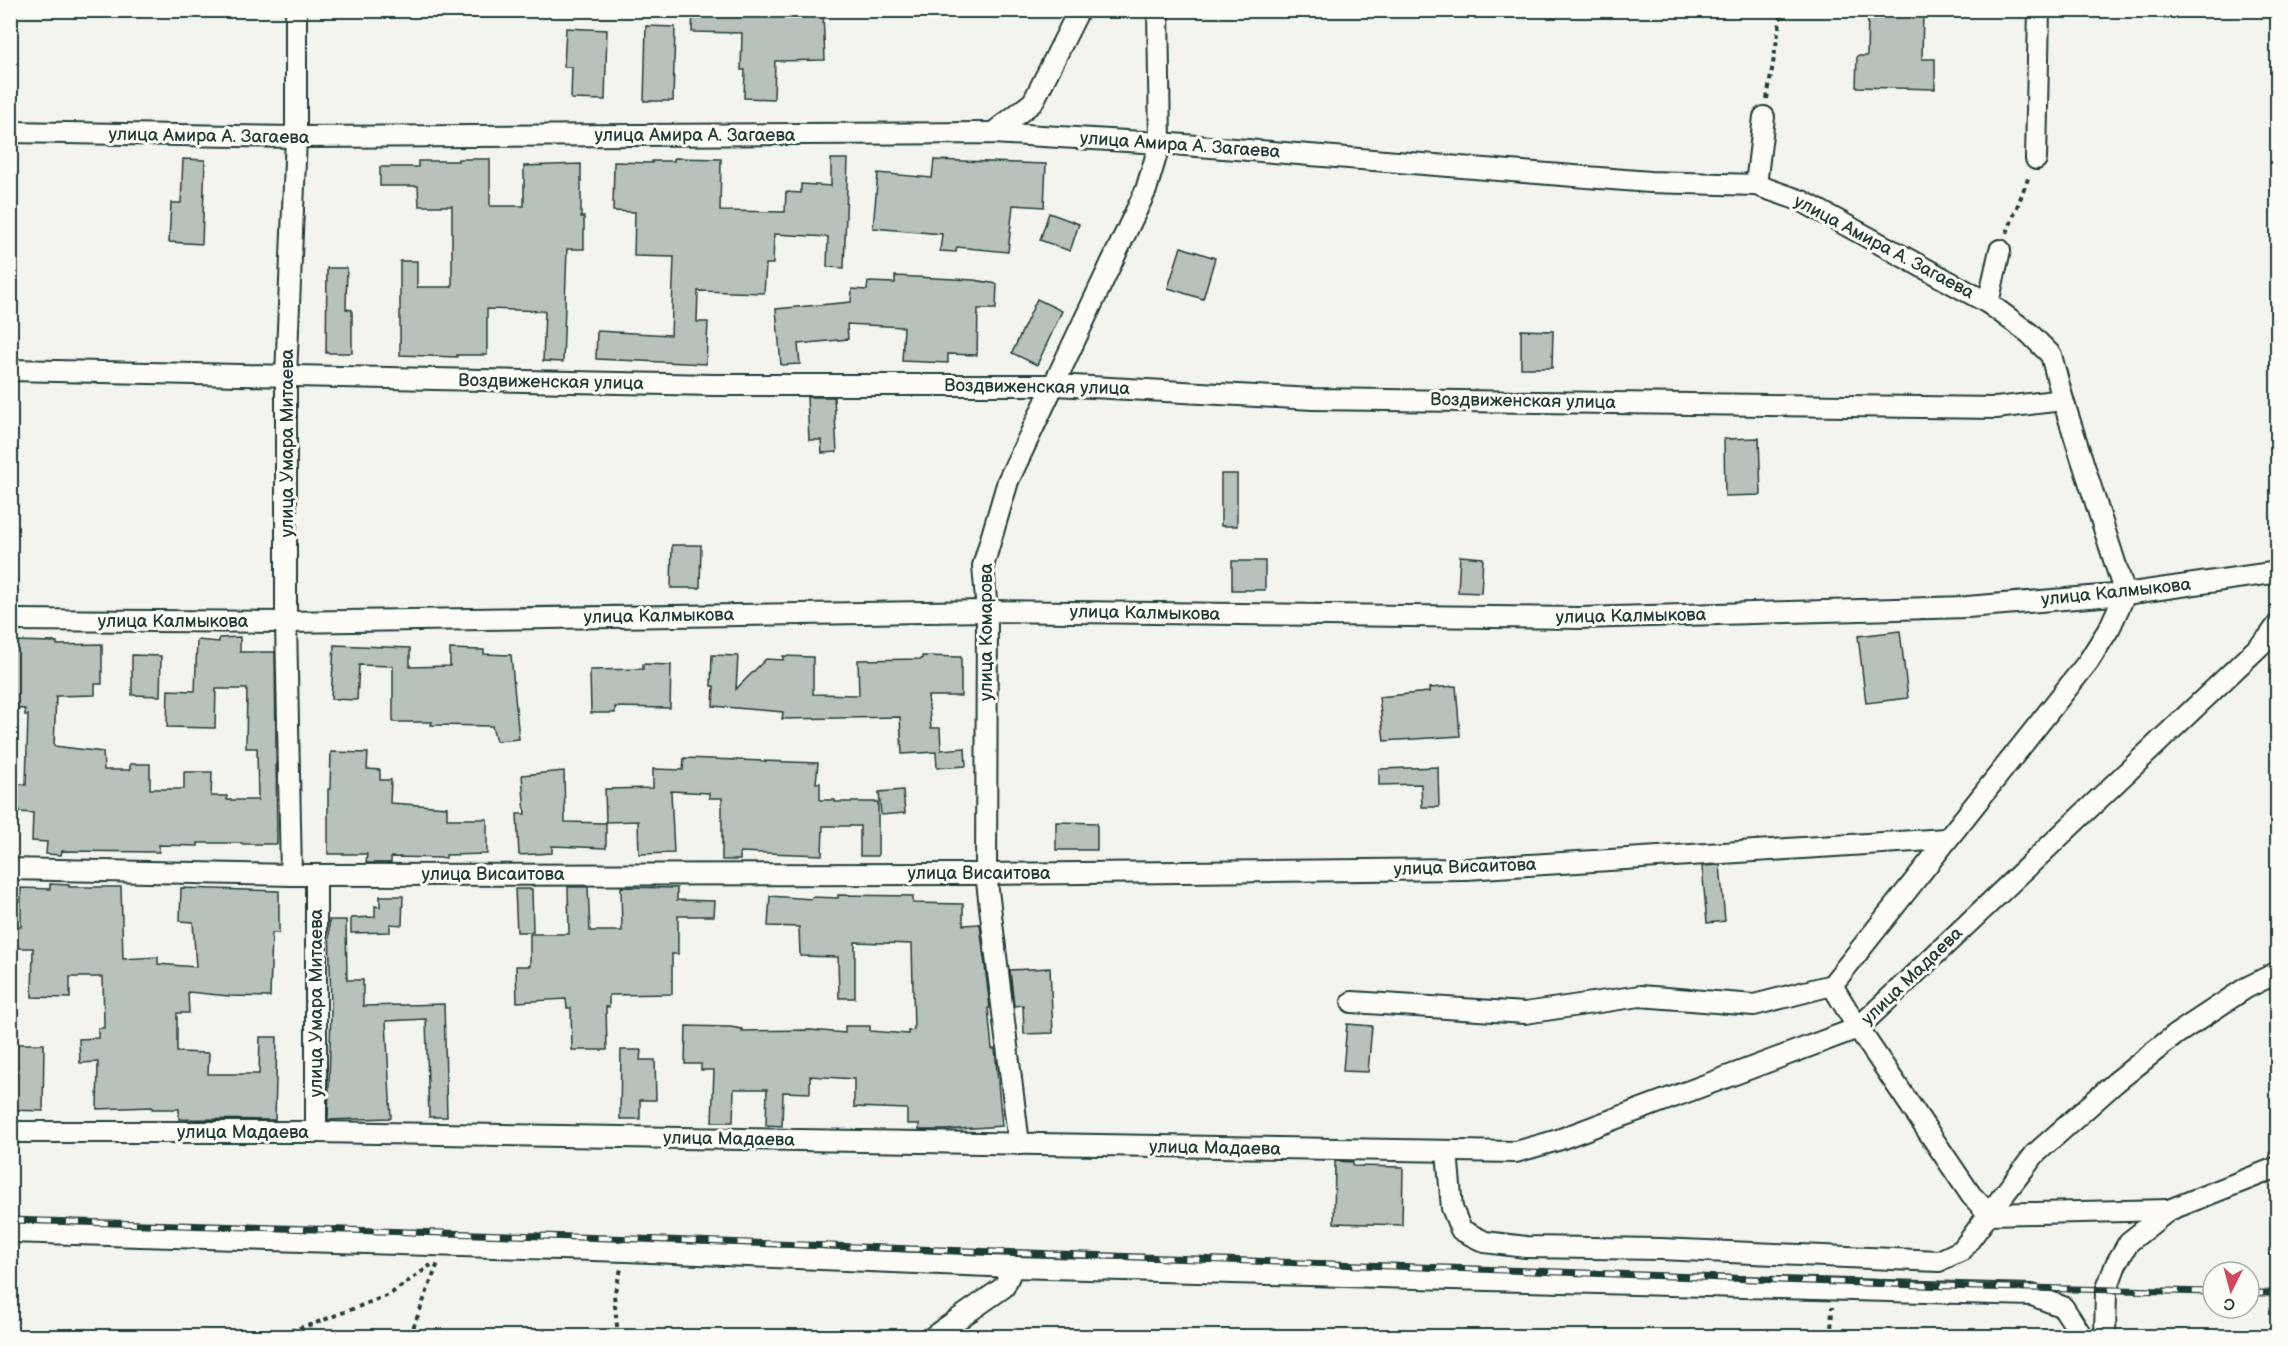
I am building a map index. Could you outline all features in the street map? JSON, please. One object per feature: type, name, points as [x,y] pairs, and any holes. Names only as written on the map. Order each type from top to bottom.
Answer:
[{"type":"street","name":"улица Умара Митаева","points":[[291,875],[286,622],[286,377],[296,137],[296,10]]},
{"type":"street","points":[[993,133],[1033,102],[1079,10]]},
{"type":"street","name":"улица Комарова","points":[[1019,1144],[986,874],[987,611],[983,566],[1008,481],[1146,190],[1160,143],[1158,10]]},
{"type":"street","points":[[2036,159],[2039,10]]},
{"type":"street","points":[[1756,185],[1764,117]]},
{"type":"street","name":"улица Амира А. Загаева","points":[[10,132],[296,137],[993,133],[1160,143],[1650,182],[1756,185],[1802,201],[1988,303],[2029,333],[2051,355],[2063,400],[2125,594]]},
{"type":"street","points":[[1988,303],[2000,250]]},
{"type":"street","name":"Воздвиженская улица","points":[[10,370],[713,385],[1055,385],[1313,399],[1995,408],[2063,400]]},
{"type":"street","name":"улица Калмыкова","points":[[10,620],[286,622],[987,611],[1580,618],[1967,607],[2125,594],[2277,572]]},
{"type":"street","points":[[1352,1002],[1525,1013],[1640,996],[1754,1005],[1832,986],[2088,662],[2110,627],[2125,594]]},
{"type":"street","name":"улица Мадаева","points":[[10,1132],[316,1132],[1516,1152],[1558,1140],[1858,1028],[2268,638],[2277,624]]},
{"type":"street","name":"улица Висаитова","points":[[10,869],[316,875],[986,874],[1466,869],[1946,839]]},
{"type":"street","name":"улица Умара Митаева","points":[[316,875],[316,1132]]},
{"type":"street","points":[[1447,1152],[1452,1208],[1461,1230],[1485,1242],[1526,1247],[1660,1249],[1939,1261],[1962,1250],[2035,1154],[2116,1082],[2175,1035],[2246,988],[2277,972]]},
{"type":"street","points":[[1832,986],[1971,1195],[1989,1214],[2169,1210]]},
{"type":"street","points":[[2106,1336],[2106,1291],[2116,1264],[2129,1242],[2169,1210],[2277,1167]]},
{"type":"street","points":[[10,1232],[626,1251],[1013,1267],[2032,1294],[2063,1307],[2082,1336]]},
{"type":"street","points":[[934,1336],[1004,1287],[1013,1267]]},
{"type":"path","points":[[1764,117],[1782,10]]},
{"type":"path","points":[[2000,250],[2036,159]]},
{"type":"path","points":[[618,1336],[614,1295],[626,1251]]},
{"type":"path","points":[[273,1336],[314,1324],[389,1294],[440,1260],[410,1336]]},
{"type":"path","points":[[1831,1336],[1833,1289]]},
{"type":"building","points":[[693,10],[776,10],[776,14],[823,13],[825,60],[775,61],[774,99],[744,98],[745,70],[741,70],[742,33],[692,32]]},
{"type":"building","points":[[1868,10],[1923,10],[1922,59],[1935,59],[1935,89],[1856,87],[1857,56],[1867,56]]},
{"type":"building","points":[[646,26],[675,27],[673,101],[644,101]]},
{"type":"building","points":[[566,28],[607,30],[605,100],[571,99],[572,67],[564,67]]},
{"type":"building","points":[[674,158],[721,159],[720,211],[785,212],[786,192],[801,193],[801,184],[831,186],[831,159],[848,159],[844,268],[827,267],[828,237],[774,234],[773,264],[766,264],[764,293],[698,291],[697,322],[708,322],[706,364],[596,359],[597,331],[671,335],[674,257],[634,256],[635,212],[613,211],[614,162],[652,163],[652,161],[674,161]]},
{"type":"building","points":[[183,159],[205,160],[202,244],[169,242],[171,203],[181,203]]},
{"type":"building","points":[[458,159],[490,159],[490,206],[524,206],[524,166],[581,164],[581,217],[584,217],[584,249],[567,249],[563,362],[543,361],[545,311],[487,309],[487,355],[457,355],[457,357],[400,355],[400,261],[417,261],[417,287],[452,287],[452,206],[419,206],[418,186],[380,186],[380,167],[418,167],[418,161],[458,161]]},
{"type":"building","points":[[934,160],[1046,164],[1044,207],[1013,205],[1008,252],[957,247],[956,252],[940,251],[942,234],[873,228],[878,173],[932,178]]},
{"type":"building","points":[[1049,213],[1079,224],[1070,251],[1040,240]]},
{"type":"building","points":[[1181,247],[1215,258],[1203,299],[1168,288]]},
{"type":"building","points":[[327,268],[347,268],[346,309],[352,310],[352,353],[326,353]]},
{"type":"building","points":[[895,276],[974,280],[997,284],[996,309],[978,309],[977,355],[948,354],[948,363],[902,361],[904,327],[847,324],[848,339],[798,344],[800,364],[781,365],[776,309],[851,302],[852,289],[867,290],[868,282],[895,283]]},
{"type":"building","points":[[1037,299],[1062,311],[1037,365],[1012,353]]},
{"type":"building","points":[[1521,330],[1553,331],[1552,368],[1521,368]]},
{"type":"building","points":[[807,397],[834,397],[837,452],[822,453],[821,440],[809,440]]},
{"type":"building","points":[[1759,438],[1761,495],[1725,496],[1724,439]]},
{"type":"building","points":[[1221,474],[1237,474],[1237,526],[1221,526]]},
{"type":"building","points":[[672,545],[701,545],[700,588],[671,588]]},
{"type":"building","points":[[1460,556],[1483,558],[1481,593],[1458,592]]},
{"type":"building","points":[[1232,561],[1265,561],[1265,590],[1232,590]]},
{"type":"building","points":[[1900,631],[1908,698],[1866,703],[1858,636]]},
{"type":"building","points":[[240,637],[240,652],[275,652],[277,844],[198,843],[198,846],[159,845],[159,852],[62,851],[61,855],[46,854],[47,842],[32,841],[33,813],[10,809],[10,783],[26,785],[28,715],[25,715],[25,709],[10,708],[10,641],[57,642],[57,645],[102,644],[102,684],[95,684],[95,695],[56,696],[54,746],[103,752],[104,770],[130,770],[130,764],[150,764],[150,789],[184,789],[184,772],[212,772],[211,796],[227,796],[227,800],[258,800],[257,748],[246,748],[247,689],[216,689],[215,728],[167,727],[168,690],[195,691],[197,640],[219,642],[219,638]]},
{"type":"building","points":[[334,645],[410,648],[410,667],[450,666],[450,649],[484,650],[484,654],[511,655],[519,739],[496,741],[492,726],[393,722],[393,666],[359,665],[357,700],[331,699]]},
{"type":"building","points":[[132,655],[161,656],[160,696],[132,695]]},
{"type":"building","points":[[712,655],[738,656],[736,689],[766,659],[783,660],[783,656],[813,657],[813,694],[859,695],[858,660],[922,659],[922,656],[961,657],[961,696],[928,696],[931,728],[940,728],[941,750],[965,748],[966,766],[937,768],[936,752],[902,754],[900,717],[782,719],[783,712],[713,706]]},
{"type":"building","points":[[643,664],[671,665],[670,708],[615,707],[615,713],[591,713],[590,670],[643,669]]},
{"type":"building","points":[[1456,686],[1460,736],[1384,741],[1379,697],[1429,692],[1429,688]]},
{"type":"building","points":[[331,752],[368,753],[367,769],[380,770],[380,780],[391,780],[390,803],[447,807],[447,819],[487,819],[487,854],[446,855],[446,858],[391,857],[391,863],[366,863],[367,854],[328,854],[328,789],[330,789]]},
{"type":"building","points":[[684,758],[818,763],[816,783],[820,783],[820,800],[878,802],[878,856],[860,856],[860,826],[823,826],[822,855],[740,852],[740,860],[722,860],[722,798],[709,798],[709,793],[671,791],[674,853],[639,854],[638,821],[606,822],[605,789],[653,788],[653,769],[683,770]]},
{"type":"building","points":[[1438,767],[1439,807],[1422,807],[1421,784],[1379,785],[1379,769]]},
{"type":"building","points":[[564,771],[565,822],[606,823],[606,848],[552,846],[552,853],[519,855],[517,814],[525,814],[522,775]]},
{"type":"building","points":[[903,790],[905,813],[881,815],[879,792]]},
{"type":"building","points":[[1056,822],[1097,823],[1097,850],[1056,850]]},
{"type":"building","points":[[1720,865],[1725,921],[1707,923],[1702,866]]},
{"type":"building","points":[[50,884],[69,885],[69,887],[121,887],[123,959],[158,957],[158,964],[196,967],[193,922],[180,921],[181,888],[279,891],[279,933],[272,933],[270,997],[188,992],[189,1013],[177,1013],[177,1052],[209,1053],[208,1074],[259,1074],[260,1037],[277,1037],[275,1120],[179,1119],[179,1109],[152,1109],[152,1107],[97,1109],[98,1062],[80,1063],[79,1039],[98,1038],[98,1028],[104,1028],[103,977],[70,977],[70,998],[32,997],[33,948],[10,948],[10,927],[21,927],[21,888],[50,889]]},
{"type":"building","points":[[568,887],[588,887],[590,931],[622,931],[621,887],[677,888],[677,900],[715,901],[714,916],[678,916],[678,954],[672,954],[672,994],[609,995],[609,1007],[606,1007],[607,1050],[572,1050],[571,1008],[567,1008],[566,999],[517,1002],[516,966],[530,966],[530,934],[569,934]]},
{"type":"building","points":[[515,889],[532,889],[533,932],[517,932]]},
{"type":"building","points":[[838,895],[913,896],[913,903],[963,904],[963,925],[980,924],[1002,1126],[919,1130],[919,1124],[907,1124],[907,1109],[854,1107],[854,1079],[810,1076],[810,1093],[783,1092],[782,1126],[766,1125],[767,1089],[734,1089],[733,1122],[712,1122],[714,1070],[701,1070],[701,1064],[685,1064],[686,1026],[730,1027],[742,1029],[742,1031],[810,1030],[845,1033],[845,1026],[870,1026],[870,1031],[908,1034],[908,1031],[914,1030],[912,944],[855,942],[855,998],[839,998],[838,957],[800,956],[799,927],[768,926],[770,896],[812,899],[812,897],[838,898]]},
{"type":"building","points":[[380,896],[403,896],[402,925],[390,924],[390,932],[351,933],[351,918],[375,917],[375,906],[380,907]]},
{"type":"building","points":[[329,920],[346,920],[347,980],[363,980],[363,1006],[444,1004],[447,1117],[429,1117],[426,1019],[386,1021],[391,1118],[328,1120],[331,1009]]},
{"type":"building","points":[[1050,968],[1053,1033],[1024,1034],[1023,1005],[1014,1006],[1010,970]]},
{"type":"building","points":[[1347,1024],[1372,1026],[1368,1072],[1343,1071]]},
{"type":"building","points":[[10,1044],[44,1044],[43,1111],[10,1110]]},
{"type":"building","points":[[621,1050],[641,1050],[640,1060],[655,1060],[656,1100],[640,1100],[640,1119],[620,1119]]},
{"type":"building","points":[[1335,1161],[1353,1162],[1353,1166],[1403,1167],[1402,1225],[1334,1223]]},
{"type":"railway","points":[[10,1220],[609,1238],[1976,1287],[2201,1292]]},
{"type":"railway","points":[[2261,1293],[2278,1293]]}]
